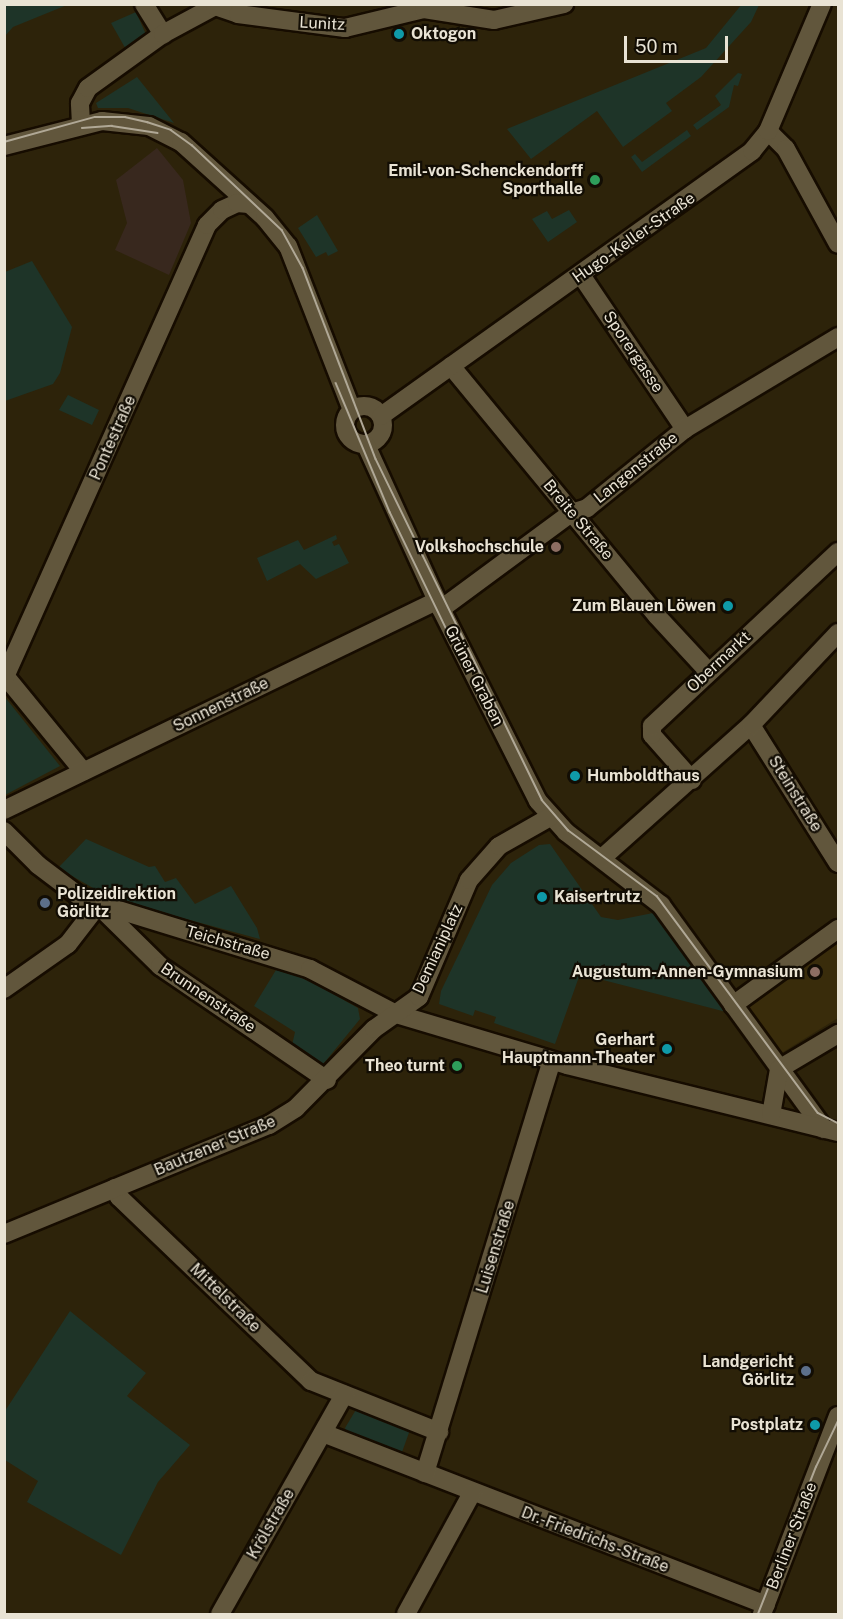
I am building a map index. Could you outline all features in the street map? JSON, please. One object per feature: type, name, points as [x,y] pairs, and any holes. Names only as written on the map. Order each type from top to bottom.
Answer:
[{"type":"street","points":[[144,4],[163,34]]},
{"type":"street","name":"Lunitz","points":[[81,124],[82,96],[163,34],[216,5],[249,15],[345,28],[424,9],[494,20],[564,4]]},
{"type":"street","name":"Hugo-Keller-Straße","points":[[381,416],[724,174],[752,151],[768,131],[822,4]]},
{"type":"street","points":[[4,146],[81,124],[130,122],[168,134],[240,205],[277,231],[294,258],[352,410]]},
{"type":"street","points":[[768,131],[786,149],[838,244]]},
{"type":"street","name":"Pontestraße","points":[[5,678],[207,225],[240,205]]},
{"type":"street","name":"Sporergasse","points":[[581,275],[685,429]]},
{"type":"street","name":"Langenstraße","points":[[439,605],[571,513],[587,508],[685,429],[838,337]]},
{"type":"street","name":"Breite Straße","points":[[451,366],[571,513],[708,671]]},
{"type":"street","points":[[370,406],[381,416],[382,432],[366,445],[352,441],[345,430],[346,418],[352,410],[370,406]]},
{"type":"street","name":"Grüner Graben","points":[[366,445],[439,605],[538,801],[550,817],[625,874],[661,905],[734,1005]]},
{"type":"street","name":"Obermarkt","points":[[692,780],[651,732],[654,723],[838,552]]},
{"type":"street","name":"Sonnenstraße","points":[[4,810],[439,605]]},
{"type":"street","points":[[602,858],[692,780],[751,724],[838,633]]},
{"type":"street","points":[[5,678],[83,771]]},
{"type":"street","name":"Steinstraße","points":[[751,724],[838,863]]},
{"type":"street","name":"Demianiplatz","points":[[396,1014],[418,997],[469,880],[499,846],[550,817]]},
{"type":"street","name":"Teichstraße","points":[[4,831],[38,866],[83,900],[310,969],[396,1014]]},
{"type":"street","points":[[4,989],[68,944],[98,905]]},
{"type":"street","name":"Brunnenstraße","points":[[98,905],[110,921],[160,966],[327,1080]]},
{"type":"street","points":[[834,1128],[779,1069],[734,1005],[838,929]]},
{"type":"street","points":[[396,1014],[552,1061],[771,1115],[834,1128]]},
{"type":"street","name":"Bautzener Straße","points":[[4,1234],[269,1125],[296,1108],[327,1080],[374,1029],[396,1014]]},
{"type":"street","points":[[771,1115],[779,1069],[838,1034]]},
{"type":"street","name":"Luisenstraße","points":[[425,1473],[552,1061]]},
{"type":"street","name":"Mittelstraße","points":[[115,1188],[119,1197],[311,1381],[439,1432]]},
{"type":"street","name":"Krölstraße","points":[[220,1614],[344,1395]]},
{"type":"street","points":[[829,1449],[838,1416]]},
{"type":"street","name":"Dr.-Friedrichs-Straße","points":[[323,1433],[719,1588],[764,1610]]},
{"type":"street","name":"Berliner Straße","points":[[764,1610],[829,1449]]},
{"type":"street","points":[[406,1614],[472,1493]]},
{"type":"shaded area","points":[[157,148],[183,180],[191,223],[169,275],[115,250],[127,223],[116,180]]},
{"type":"shaded area","name":"Augustum-Annen-Gymnasium","points":[[838,940],[838,1018],[780,1054],[746,1004]]},
{"type":"green space","points":[[5,4],[67,5],[13,27],[5,36]]},
{"type":"green space","points":[[742,4],[759,5],[751,22],[701,77],[666,103],[672,111],[623,147],[597,111],[531,159],[507,129],[706,48]]},
{"type":"green space","points":[[136,12],[148,39],[128,53],[111,23]]},
{"type":"green space","points":[[738,73],[742,74],[738,86],[734,85],[729,107],[697,130],[693,125],[721,105],[715,96]]},
{"type":"green space","points":[[137,77],[174,123],[128,108],[98,108],[96,103]]},
{"type":"green space","points":[[687,130],[691,136],[642,172],[631,157],[635,154],[642,162]]},
{"type":"green space","points":[[569,210],[577,222],[548,242],[532,219],[547,211],[552,219]]},
{"type":"green space","points":[[317,215],[338,251],[328,256],[326,252],[316,257],[298,228]]},
{"type":"green space","points":[[32,261],[72,327],[60,373],[53,384],[5,401],[5,272]]},
{"type":"green space","points":[[68,395],[99,410],[92,425],[59,410]]},
{"type":"green space","points":[[336,535],[337,539],[332,542],[334,546],[339,544],[349,563],[316,579],[300,564],[267,581],[257,558],[298,540],[304,550]]},
{"type":"green space","points":[[4,696],[60,766],[5,795],[4,795]]},
{"type":"green space","points":[[86,839],[149,867],[155,866],[165,882],[176,878],[195,904],[231,886],[257,928],[260,939],[127,903],[100,892],[58,868]]},
{"type":"green space","points":[[550,844],[601,917],[618,920],[658,912],[730,1013],[580,974],[555,1044],[494,1023],[496,1017],[475,1010],[473,1016],[439,1004],[441,991],[492,885],[511,863],[539,845]]},
{"type":"green space","points":[[276,970],[305,978],[358,1008],[360,1019],[320,1068],[292,1045],[295,1032],[254,1006]]},
{"type":"green space","points":[[70,1311],[146,1373],[127,1396],[190,1445],[158,1482],[121,1555],[27,1502],[38,1481],[5,1460],[5,1411]]},
{"type":"green space","points":[[357,1408],[411,1427],[401,1455],[347,1434],[345,1428]]},
{"type":"tram line","points":[[4,142],[95,117],[125,117],[147,122],[171,130],[192,145],[282,230],[303,268],[376,459],[542,800],[568,830],[657,896],[818,1113],[838,1123]]},
{"type":"tram line","points":[[82,128],[112,126],[157,133]]},
{"type":"tram line","points":[[336,383],[390,512],[465,667]]},
{"type":"tram line","points":[[758,1614],[816,1467],[838,1421]]},
{"type":"place","name":"Oktogon","points":[[399,34]]},
{"type":"place","name":"Emil-von-Schenckendorff Sporthalle","points":[[595,180]]},
{"type":"place","name":"Volkshochschule","points":[[556,547]]},
{"type":"place","name":"Zum Blauen Löwen","points":[[728,606]]},
{"type":"place","name":"Humboldthaus","points":[[575,776]]},
{"type":"place","name":"Kaisertrutz","points":[[542,897]]},
{"type":"place","name":"Polizeidirektion Görlitz","points":[[45,903]]},
{"type":"place","name":"Augustum-Annen-Gymnasium","points":[[815,972]]},
{"type":"place","name":"Gerhart Hauptmann-Theater","points":[[667,1049]]},
{"type":"place","name":"Theo turnt","points":[[457,1066]]},
{"type":"place","name":"Landgericht Görlitz","points":[[806,1371]]},
{"type":"place","name":"Postplatz","points":[[815,1425]]}]
